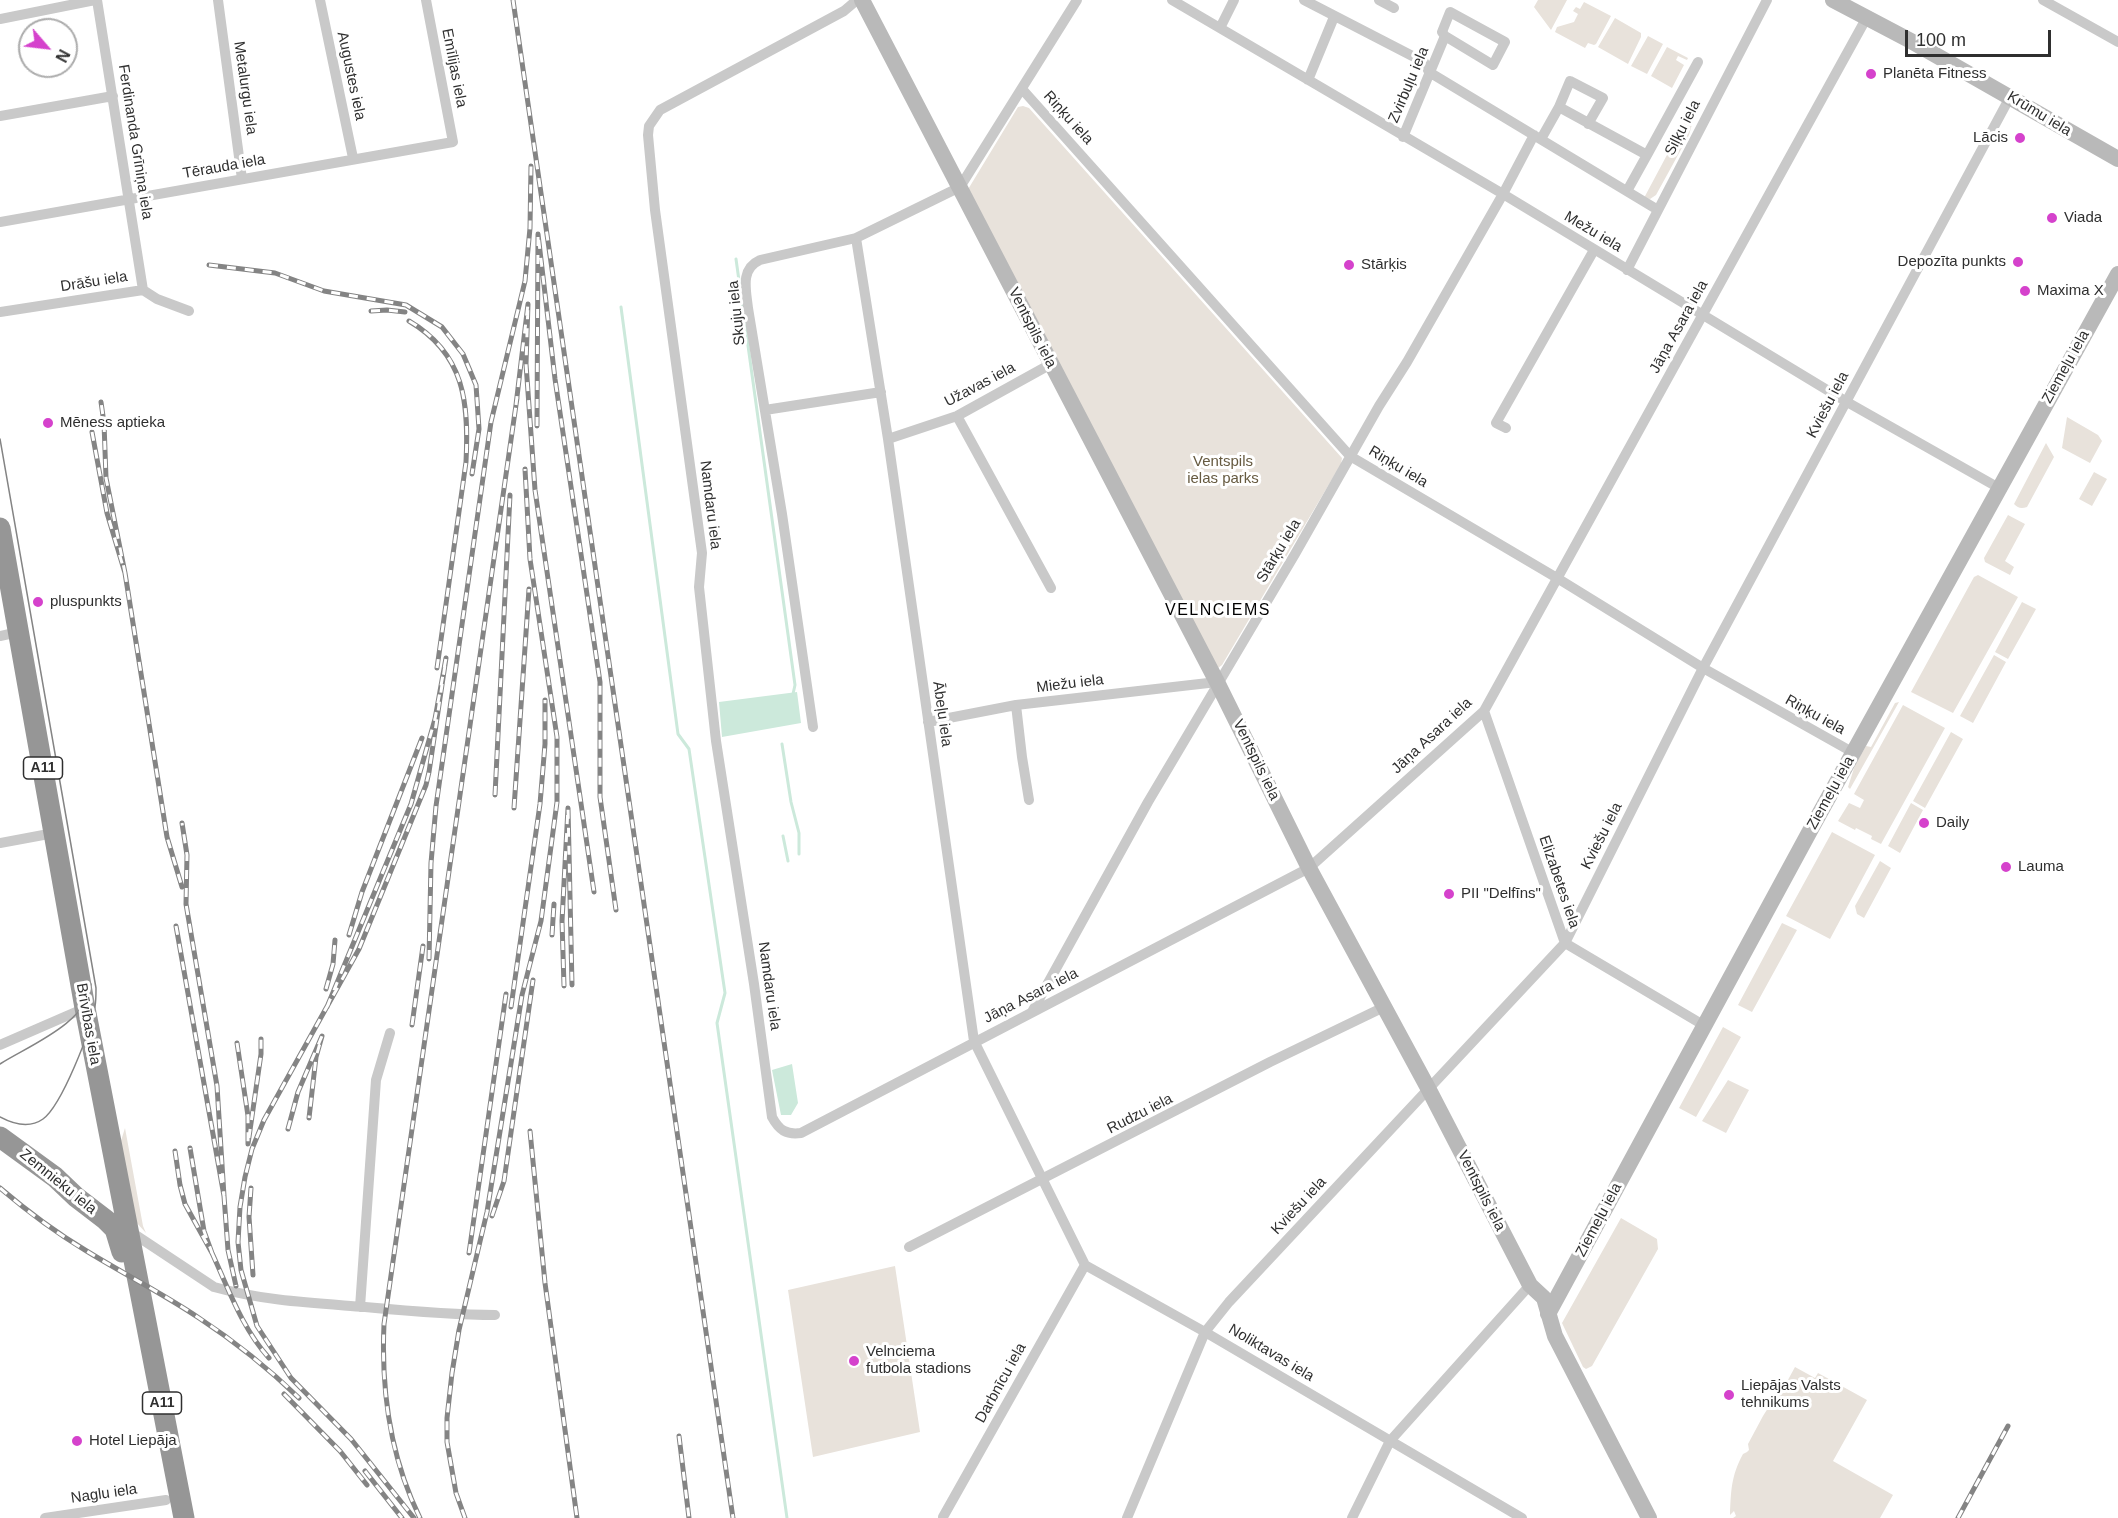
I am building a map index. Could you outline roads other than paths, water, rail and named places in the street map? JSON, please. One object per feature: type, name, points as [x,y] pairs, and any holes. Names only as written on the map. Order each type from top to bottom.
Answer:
[{"type":"highway","name":"Brīvības iela","points":[[0,528],[9,634],[54,833],[121,1229],[184,1518]]},
{"type":"highway","name":"Zemnieku iela","points":[[0,1137],[55,1177],[69,1183],[105,1208],[121,1229]]},
{"type":"highway","name":"Brīvības iela","points":[[121,1229],[122,1252],[168,1509]]},
{"type":"street","points":[[0,19],[96,0]]},
{"type":"street","name":"Ferdinanda Grīniņa iela","points":[[96,0],[143,290]]},
{"type":"street","name":"Metalurgu iela","points":[[218,0],[242,180]]},
{"type":"street","name":"Augustes iela","points":[[320,0],[353,158]]},
{"type":"street","name":"Emīlijas iela","points":[[426,0],[453,142]]},
{"type":"street","name":"Namdaru iela","points":[[779,1129],[772,1118],[754,984],[716,741],[699,587],[702,553],[655,210],[648,135],[649,126],[660,110],[844,12],[857,0]]},
{"type":"street","name":"Ventspils iela","points":[[862,0],[1218,682],[1309,868],[1428,1088],[1530,1285],[1544,1298],[1555,1336],[1649,1518]]},
{"type":"street","points":[[960,187],[1077,0]]},
{"type":"street","name":"Mežu iela","points":[[1172,0],[1503,194],[1847,402],[1999,488]]},
{"type":"street","points":[[1220,28],[1234,0]]},
{"type":"street","points":[[1305,0],[1424,62],[1429,72],[1658,210]]},
{"type":"street","points":[[1379,0],[1394,8]]},
{"type":"street","name":"Siļķu iela","points":[[1627,270],[1767,0]]},
{"type":"street","name":"Krūmu iela","points":[[1833,0],[2118,159]]},
{"type":"street","points":[[2043,0],[2118,42]]},
{"type":"street","name":"Zvirbuļu iela","points":[[1450,12],[1504,42],[1493,65],[1445,36],[1442,32],[1450,12]]},
{"type":"street","points":[[1308,80],[1334,16]]},
{"type":"street","name":"Jāņa Asara iela","points":[[779,1129],[792,1134],[801,1133],[1309,868],[1484,711],[1867,17]]},
{"type":"street","name":"Zvirbuļu iela","points":[[1403,136],[1445,36]]},
{"type":"street","points":[[1627,191],[1698,62]]},
{"type":"street","name":"Stārķu iela","points":[[1032,1013],[1148,802],[1295,554],[1503,194],[1559,107],[1570,81],[1603,98],[1588,124]]},
{"type":"street","name":"Riņķu iela","points":[[1022,89],[1350,456],[1557,578],[1703,668],[1854,753]]},
{"type":"street","points":[[0,116],[113,96]]},
{"type":"street","name":"Kviešu iela","points":[[1127,1518],[1205,1332],[1229,1302],[1565,943],[1703,668],[2010,97]]},
{"type":"street","points":[[1559,107],[1647,155]]},
{"type":"street","name":"Tērauda iela","points":[[0,222],[453,142]]},
{"type":"street","name":"Skuju iela","points":[[813,727],[745,277],[753,263],[760,260],[856,238],[960,187]]},
{"type":"street","name":"Ābeļu iela","points":[[856,238],[888,439],[974,1041],[1042,1181]]},
{"type":"street","points":[[1506,428],[1496,423],[1594,250]]},
{"type":"street","name":"Ziemeļu iela","points":[[1548,1314],[2118,274]]},
{"type":"street","name":"Drāšu iela","points":[[0,312],[143,290],[158,299],[189,310]]},
{"type":"street","name":"Užavas iela","points":[[888,439],[957,416],[1051,364]]},
{"type":"street","points":[[765,410],[881,393]]},
{"type":"street","points":[[957,416],[1051,588]]},
{"type":"street","name":"Miežu iela","points":[[928,722],[1016,705],[1218,682]]},
{"type":"street","points":[[1016,705],[1029,800]]},
{"type":"street","name":"Elizabetes iela","points":[[1484,711],[1565,943],[1705,1026]]},
{"type":"street","points":[[0,843],[54,833]]},
{"type":"street","name":"Rudzu iela","points":[[909,1247],[1042,1181],[1270,1062],[1384,1007]]},
{"type":"street","points":[[0,1046],[85,1008]]},
{"type":"street","points":[[360,1307],[376,1080],[390,1033]]},
{"type":"street","points":[[1042,1181],[1085,1264]]},
{"type":"street","points":[[121,1229],[214,1287],[272,1300],[462,1315],[495,1315]]},
{"type":"street","name":"Noliktavas iela","points":[[1085,1264],[1522,1518]]},
{"type":"street","name":"Darbnīcu iela","points":[[943,1517],[1085,1264]]},
{"type":"street","points":[[1352,1518],[1390,1441],[1530,1285]]},
{"type":"street","name":"Naglu iela","points":[[45,1518],[168,1509]]},
{"type":"waterway","points":[[736,259],[795,685],[793,694]]},
{"type":"waterway","points":[[621,307],[678,734],[689,749],[725,993],[717,1023],[787,1518]]},
{"type":"waterway","points":[[782,744],[791,802],[799,833],[799,854]]},
{"type":"waterway","points":[[783,836],[788,861]]},
{"type":"tram line","points":[[0,439],[96,988],[95,1004],[82,1049],[51,1111],[38,1122],[27,1125],[10,1122],[0,1117]]},
{"type":"tram line","points":[[0,1064],[68,1022],[87,998],[91,984]]},
{"type":"railway","points":[[513,0],[733,1518]]},
{"type":"railway","points":[[429,959],[431,863],[436,806],[491,422],[525,281],[530,228],[531,166]]},
{"type":"railway","points":[[537,426],[538,234],[555,379],[600,682],[600,797],[616,910]]},
{"type":"railway","points":[[209,265],[275,273],[324,291],[406,305],[442,327],[463,354],[476,385],[479,429],[472,474]]},
{"type":"railway","points":[[516,405],[528,304],[526,364],[535,490],[594,892]]},
{"type":"railway","points":[[371,311],[405,312]]},
{"type":"railway","points":[[409,321],[428,334],[442,349],[460,382],[466,420],[466,462]]},
{"type":"railway","points":[[420,1518],[401,1471],[390,1423],[384,1374],[384,1324],[517,398]]},
{"type":"railway","points":[[92,432],[107,513],[125,573],[106,478],[101,402]]},
{"type":"railway","points":[[437,668],[466,462]]},
{"type":"railway","points":[[465,1518],[456,1493],[447,1442],[452,1373],[459,1330],[487,1212],[522,995],[541,921],[557,802],[557,737],[530,559],[525,469]]},
{"type":"railway","points":[[495,795],[510,495]]},
{"type":"railway","points":[[125,573],[167,837],[182,887]]},
{"type":"railway","points":[[514,808],[529,589]]},
{"type":"railway","points":[[327,1007],[411,804],[435,719],[446,658],[426,785],[359,949],[264,1120],[252,1149],[240,1207],[238,1242],[241,1270],[257,1326],[291,1378],[351,1439],[414,1518]]},
{"type":"railway","points":[[511,1007],[540,804],[545,744],[545,700]]},
{"type":"railway","points":[[349,935],[362,892],[422,738]]},
{"type":"railway","points":[[564,986],[562,921],[568,808],[572,985]]},
{"type":"railway","points":[[176,926],[224,1196],[217,1086],[186,904],[187,855],[182,823]]},
{"type":"railway","points":[[552,935],[554,904]]},
{"type":"railway","points":[[326,989],[333,964],[335,940]]},
{"type":"railway","points":[[412,1025],[423,946]]},
{"type":"railway","points":[[492,1216],[504,1181],[533,980]]},
{"type":"railway","points":[[469,1253],[506,994]]},
{"type":"railway","points":[[288,1129],[298,1092],[322,1036],[316,1057],[309,1118]]},
{"type":"railway","points":[[237,1043],[248,1116],[248,1144],[261,1054],[261,1039]]},
{"type":"railway","points":[[530,1131],[545,1283],[577,1518]]},
{"type":"railway","points":[[175,1151],[185,1204],[212,1253],[204,1231],[190,1148]]},
{"type":"railway","points":[[0,1188],[63,1236],[212,1327],[263,1366],[299,1398]]},
{"type":"railway","points":[[251,1188],[249,1217],[253,1275]]},
{"type":"railway","points":[[224,1196],[228,1250],[236,1286]]},
{"type":"railway","points":[[212,1253],[230,1295],[251,1334],[269,1358]]},
{"type":"railway","points":[[284,1394],[340,1451],[367,1485]]},
{"type":"railway","points":[[1958,1518],[2008,1426]]},
{"type":"railway","points":[[679,1436],[689,1518]]},
{"type":"railway","points":[[365,1471],[402,1518]]},
{"type":"place","name":"Planēta Fitness","points":[[1871,74]]},
{"type":"place","name":"Lācis","points":[[2020,138]]},
{"type":"place","name":"Viada","points":[[2052,218]]},
{"type":"place","name":"Depozīta punkts","points":[[2018,262]]},
{"type":"place","name":"Stārķis","points":[[1349,265]]},
{"type":"place","name":"Maxima X","points":[[2025,291]]},
{"type":"place","name":"Mēness aptieka","points":[[48,423]]},
{"type":"place","name":"pluspunkts","points":[[38,602]]},
{"type":"place","name":"Daily","points":[[1924,823]]},
{"type":"place","name":"Lauma","points":[[2006,867]]},
{"type":"place","name":"PII \"Delfīns\"","points":[[1449,894]]},
{"type":"place","name":"Velnciema futbola stadions","points":[[854,1361]]},
{"type":"place","name":"Liepājas Valsts tehnikums","points":[[1729,1395]]},
{"type":"place","name":"Hotel Liepāja","points":[[77,1441]]},
{"type":"district","name":"VELNCIEMS","points":[[1218,611]]},
{"type":"park label","name":"Ventspils ielas parks","points":[[1223,470]]}]
